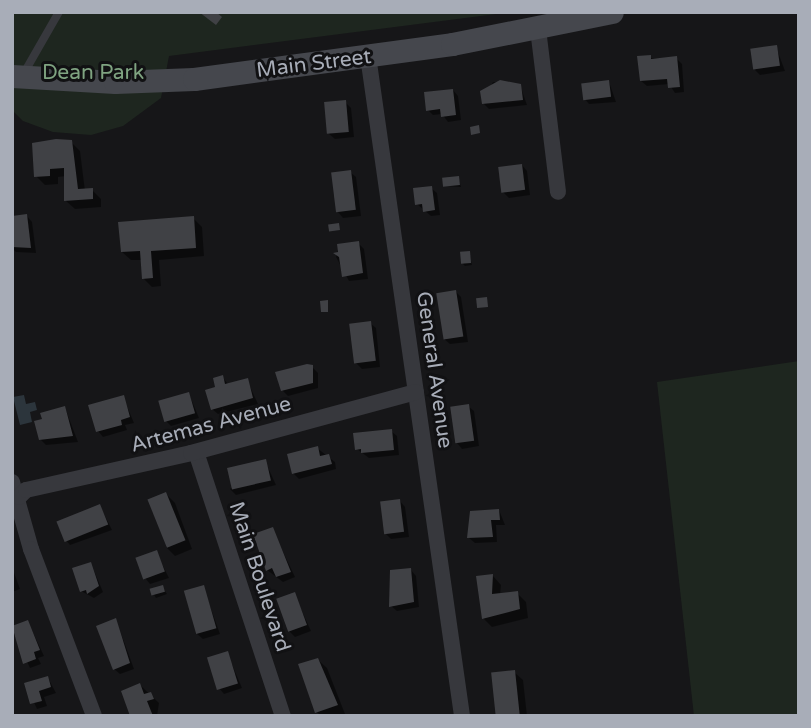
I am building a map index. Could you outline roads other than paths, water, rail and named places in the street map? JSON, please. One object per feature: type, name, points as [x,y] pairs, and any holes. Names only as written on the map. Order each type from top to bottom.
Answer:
[{"type":"main road","name":"Main Street","points":[[17,76],[115,82],[194,79],[368,56],[538,29],[612,12]]},
{"type":"street","points":[[538,29],[558,192]]},
{"type":"street","name":"General Avenue","points":[[368,56],[462,716]]},
{"type":"street","name":"Artemas Avenue","points":[[16,490],[196,452],[416,393]]},
{"type":"street","name":"Main Boulevard","points":[[196,452],[283,716]]},
{"type":"street","points":[[16,490],[30,549],[94,716]]},
{"type":"lane","points":[[17,76],[59,12]]},
{"type":"park label","name":"Dean Park","points":[[93,73]]}]
